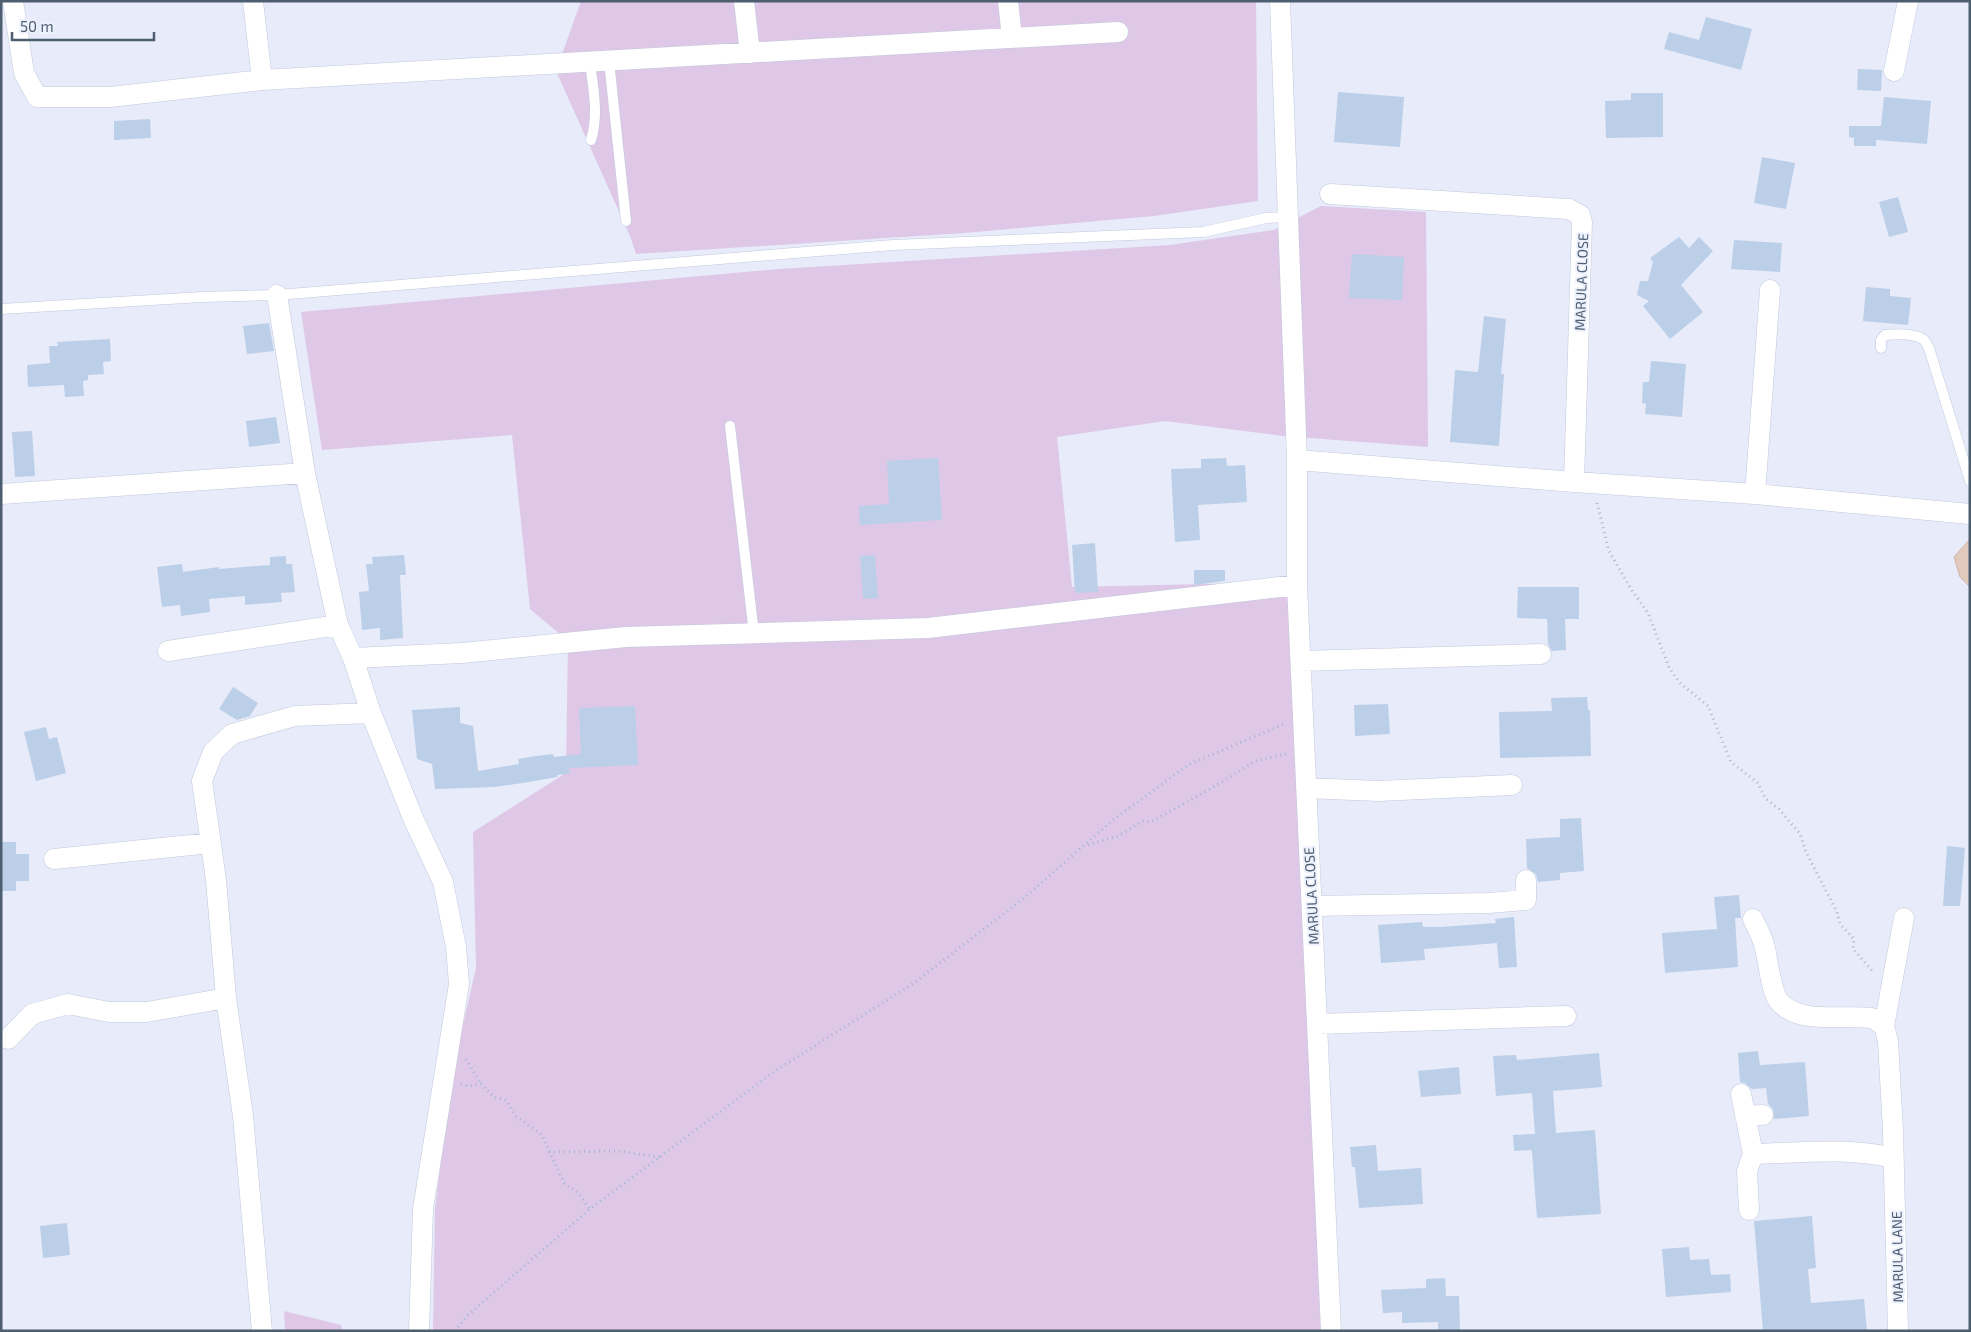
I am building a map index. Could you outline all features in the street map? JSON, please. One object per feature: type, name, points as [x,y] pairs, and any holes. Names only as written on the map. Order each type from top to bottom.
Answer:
[{"type":"street","points":[[13,1],[24,73],[37,97],[110,97],[262,80],[1118,32]]},
{"type":"street","points":[[253,1],[262,80]]},
{"type":"street","points":[[744,1],[750,53]]},
{"type":"street","points":[[1008,1],[1012,38]]},
{"type":"street","name":"MARULA CLOSE","points":[[1280,1],[1297,460],[1297,585],[1331,1331]]},
{"type":"street","points":[[1894,71],[1908,1]]},
{"type":"street","name":"MARULA CLOSE","points":[[1330,194],[1568,209],[1580,214],[1582,222],[1583,483]]},
{"type":"street","points":[[1754,494],[1770,290]]},
{"type":"street","points":[[277,295],[305,473],[338,625],[353,658],[371,713],[413,818],[442,882],[456,947],[459,984],[423,1209],[419,1331]]},
{"type":"street","points":[[1297,460],[1583,483],[1754,494],[1970,514]]},
{"type":"street","points":[[1,494],[305,473]]},
{"type":"street","points":[[353,658],[462,653],[626,637],[928,628],[1297,585]]},
{"type":"street","points":[[168,651],[338,625]]},
{"type":"street","points":[[1301,661],[1541,654]]},
{"type":"street","points":[[262,1331],[243,1116],[226,998],[216,880],[202,781],[213,752],[232,734],[295,716],[371,713]]},
{"type":"street","points":[[1306,788],[1378,791],[1512,785]]},
{"type":"street","points":[[54,859],[211,843]]},
{"type":"street","points":[[1312,906],[1480,904],[1526,900],[1526,880]]},
{"type":"street","points":[[1753,919],[1765,945],[1771,979],[1778,1000],[1803,1016],[1872,1018],[1884,1026],[1904,918]]},
{"type":"street","points":[[8,1038],[32,1014],[68,1004],[109,1012],[146,1012],[226,998]]},
{"type":"street","points":[[1317,1024],[1566,1016]]},
{"type":"street","name":"MARULA LANE","points":[[1884,1026],[1888,1041],[1895,1182],[1898,1331]]},
{"type":"street","points":[[1741,1094],[1754,1115],[1753,1154],[1747,1171],[1748,1210]]},
{"type":"street","points":[[1753,1154],[1848,1151],[1893,1158]]},
{"type":"lane","points":[[591,140],[595,120],[599,61]]},
{"type":"lane","points":[[599,61],[626,222]]},
{"type":"lane","points":[[1,309],[202,297],[277,295],[893,245],[1203,232],[1266,218],[1288,217]]},
{"type":"lane","points":[[1881,348],[1881,340],[1886,335],[1914,336],[1924,340],[1929,348],[1970,481]]},
{"type":"lane","points":[[730,426],[754,634]]},
{"type":"path","points":[[1583,483],[1601,516],[1609,551],[1631,589],[1648,613],[1669,667],[1679,682],[1708,706],[1731,762],[1758,783],[1765,798],[1778,809],[1800,834],[1806,852],[1837,912],[1840,924],[1854,939],[1853,949],[1874,974]]},
{"type":"path","points":[[455,1331],[468,1315],[590,1209],[775,1071],[914,983],[1024,898],[1113,820],[1190,764],[1303,717]]},
{"type":"path","points":[[1085,846],[1118,836],[1143,821],[1151,822],[1212,788],[1255,761],[1305,750]]},
{"type":"path","points":[[445,1078],[468,1086],[481,1084],[494,1097],[506,1100],[516,1116],[542,1135],[564,1183],[578,1192],[590,1209]]},
{"type":"path","points":[[549,1152],[618,1151],[660,1157]]},
{"type":"shaded area","points":[[581,1],[1256,1],[1258,201],[1154,216],[964,233],[636,254],[630,236],[556,71]]},
{"type":"shaded area","points":[[1321,206],[1426,212],[1428,447],[1283,436],[1165,421],[1057,437],[1072,587],[1291,582],[1323,1331],[433,1331],[435,1209],[452,1074],[476,968],[473,832],[566,773],[568,641],[530,609],[512,435],[322,450],[301,312],[779,269],[1170,245],[1274,230]]},
{"type":"shaded area","points":[[1970,539],[1970,587],[1960,577],[1954,557]]},
{"type":"shaded area","points":[[284,1311],[341,1325],[343,1331],[285,1331]]},
{"type":"building","points":[[1706,17],[1752,29],[1741,70],[1664,49],[1669,32],[1699,40]]},
{"type":"building","points":[[1858,69],[1882,70],[1881,91],[1857,90]]},
{"type":"building","points":[[1338,92],[1404,97],[1400,147],[1334,142]]},
{"type":"building","points":[[1631,93],[1663,93],[1663,137],[1606,138],[1605,101],[1631,100]]},
{"type":"building","points":[[1884,97],[1931,101],[1927,144],[1876,140],[1876,146],[1854,146],[1854,138],[1849,137],[1849,126],[1881,126]]},
{"type":"building","points":[[150,119],[151,138],[114,140],[114,121]]},
{"type":"building","points":[[1762,157],[1795,163],[1786,209],[1754,203]]},
{"type":"building","points":[[1898,197],[1908,232],[1889,237],[1879,202]]},
{"type":"building","points":[[1679,237],[1689,248],[1699,237],[1713,251],[1681,285],[1703,312],[1670,339],[1643,306],[1649,301],[1637,295],[1640,281],[1648,281],[1653,262],[1650,258]]},
{"type":"building","points":[[1734,240],[1782,243],[1780,272],[1731,269]]},
{"type":"building","points":[[1352,254],[1404,257],[1402,300],[1349,298]]},
{"type":"building","points":[[1866,287],[1890,289],[1890,296],[1911,298],[1908,325],[1863,321]]},
{"type":"building","points":[[1484,316],[1506,319],[1501,374],[1504,374],[1499,446],[1450,442],[1455,370],[1478,372]]},
{"type":"building","points":[[269,323],[274,351],[247,354],[243,326]]},
{"type":"building","points":[[110,339],[111,361],[103,362],[104,374],[88,375],[88,380],[83,381],[84,396],[65,397],[64,385],[28,387],[27,365],[50,363],[49,346],[58,346],[57,342]]},
{"type":"building","points":[[1651,361],[1686,364],[1682,417],[1645,414],[1646,404],[1642,403],[1643,382],[1649,382]]},
{"type":"building","points":[[276,417],[280,443],[249,447],[246,421]]},
{"type":"building","points":[[32,431],[35,476],[15,477],[12,432]]},
{"type":"building","points":[[938,458],[942,520],[860,525],[859,506],[889,504],[887,461]]},
{"type":"building","points":[[1226,458],[1227,466],[1245,465],[1247,502],[1198,505],[1200,540],[1175,542],[1171,469],[1201,468],[1201,459]]},
{"type":"building","points":[[1095,543],[1098,592],[1075,593],[1072,545]]},
{"type":"building","points":[[404,555],[406,575],[400,575],[403,638],[380,640],[380,628],[362,630],[359,592],[369,591],[366,564],[373,564],[372,557]]},
{"type":"building","points":[[875,555],[878,598],[863,599],[860,556]]},
{"type":"building","points":[[286,556],[286,564],[292,564],[295,592],[281,593],[282,602],[245,605],[245,596],[209,599],[210,612],[181,616],[180,605],[162,607],[157,567],[182,564],[183,572],[219,567],[219,569],[270,565],[270,557]]},
{"type":"building","points":[[1194,570],[1225,570],[1225,581],[1194,585]]},
{"type":"building","points":[[1518,587],[1579,587],[1579,619],[1565,619],[1566,650],[1552,651],[1548,644],[1547,619],[1517,618]]},
{"type":"building","points":[[233,687],[258,703],[250,716],[237,720],[219,709]]},
{"type":"building","points":[[1587,697],[1588,710],[1590,710],[1591,756],[1500,758],[1499,712],[1552,711],[1551,698]]},
{"type":"building","points":[[1388,704],[1390,734],[1355,736],[1354,705]]},
{"type":"building","points":[[635,706],[638,765],[569,768],[570,774],[523,783],[494,787],[435,789],[432,764],[417,759],[412,710],[460,707],[460,723],[473,726],[478,771],[519,764],[518,759],[536,756],[553,754],[554,757],[581,754],[579,708]]},
{"type":"building","points":[[46,727],[49,739],[57,737],[66,773],[36,781],[24,732]]},
{"type":"building","points":[[1581,818],[1584,871],[1560,873],[1560,880],[1538,882],[1536,874],[1527,868],[1526,839],[1560,837],[1560,819]]},
{"type":"building","points":[[1,842],[16,842],[16,854],[29,854],[29,881],[16,881],[16,891],[1,891]]},
{"type":"building","points":[[1947,846],[1965,848],[1960,906],[1943,906]]},
{"type":"building","points":[[1739,895],[1741,918],[1735,918],[1738,967],[1665,973],[1662,933],[1717,929],[1714,897]]},
{"type":"building","points":[[1514,917],[1517,967],[1499,968],[1497,943],[1424,949],[1425,960],[1381,963],[1378,925],[1422,922],[1423,927],[1440,927],[1496,923],[1495,919]]},
{"type":"building","points":[[1758,1051],[1760,1065],[1805,1062],[1809,1116],[1774,1119],[1773,1109],[1768,1104],[1766,1088],[1752,1089],[1745,1083],[1740,1082],[1738,1053]]},
{"type":"building","points":[[1599,1053],[1602,1087],[1553,1091],[1556,1133],[1595,1130],[1601,1214],[1537,1218],[1532,1152],[1531,1150],[1514,1151],[1513,1135],[1535,1134],[1532,1093],[1496,1096],[1493,1056],[1516,1055],[1517,1060]]},
{"type":"building","points":[[1459,1067],[1461,1094],[1421,1097],[1418,1071]]},
{"type":"building","points":[[1376,1145],[1378,1171],[1421,1168],[1423,1204],[1359,1208],[1355,1167],[1352,1167],[1350,1147]]},
{"type":"building","points":[[1812,1216],[1816,1268],[1808,1269],[1811,1303],[1864,1299],[1867,1331],[1763,1331],[1754,1221]]},
{"type":"building","points":[[67,1223],[70,1255],[43,1258],[40,1226]]},
{"type":"building","points":[[1689,1247],[1690,1260],[1709,1259],[1711,1275],[1730,1274],[1731,1292],[1666,1297],[1662,1249]]},
{"type":"building","points":[[1445,1278],[1446,1296],[1459,1296],[1460,1331],[1438,1331],[1438,1322],[1402,1323],[1402,1312],[1383,1313],[1381,1290],[1426,1288],[1426,1279]]}]
